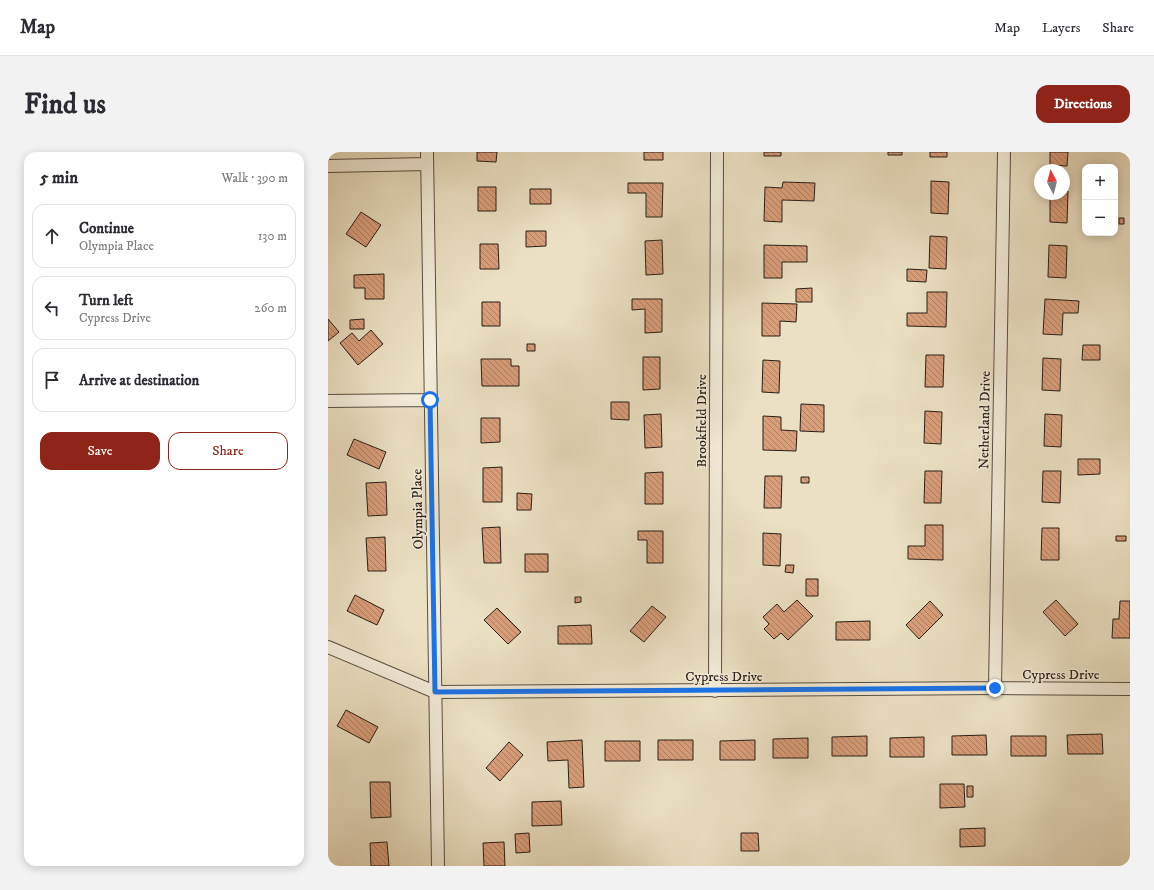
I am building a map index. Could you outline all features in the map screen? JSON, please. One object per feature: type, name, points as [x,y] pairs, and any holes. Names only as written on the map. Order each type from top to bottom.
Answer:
[{"type":"street","name":"Brookfield Drive","points":[[715,691],[717,152]]},
{"type":"street","name":"Netherland Drive","points":[[995,688],[1004,152]]},
{"type":"street","points":[[328,166],[427,158]]},
{"type":"street","name":"Olympia Place","points":[[427,158],[438,866]]},
{"type":"street","points":[[328,401],[430,400]]},
{"type":"street","name":"Cypress Drive","points":[[328,647],[435,692],[995,688],[1130,689]]},
{"type":"building","points":[[477,152],[497,152],[496,162],[477,161]]},
{"type":"building","points":[[644,152],[663,152],[663,160],[644,160]]},
{"type":"building","points":[[764,152],[781,152],[781,156],[764,156]]},
{"type":"building","points":[[888,152],[902,152],[902,155],[888,155]]},
{"type":"building","points":[[930,152],[947,152],[947,157],[930,157]]},
{"type":"building","points":[[1050,152],[1068,152],[1067,164],[1050,164]]},
{"type":"building","points":[[931,181],[949,182],[948,214],[931,213]]},
{"type":"building","points":[[783,182],[815,183],[814,201],[782,200],[782,222],[764,221],[765,187],[782,188]]},
{"type":"building","points":[[628,183],[663,183],[662,217],[646,217],[646,193],[628,193]]},
{"type":"building","points":[[478,187],[496,187],[496,211],[478,211]]},
{"type":"building","points":[[530,189],[551,189],[551,204],[530,204]]},
{"type":"building","points":[[1050,200],[1068,200],[1067,223],[1050,222]]},
{"type":"building","points":[[361,212],[381,225],[366,247],[346,234]]},
{"type":"building","points":[[1119,218],[1124,218],[1124,224],[1119,224]]},
{"type":"building","points":[[526,231],[546,231],[546,246],[526,247]]},
{"type":"building","points":[[930,236],[947,237],[946,269],[929,268]]},
{"type":"building","points":[[662,240],[663,274],[646,275],[645,241]]},
{"type":"building","points":[[480,244],[498,244],[499,269],[480,269]]},
{"type":"building","points":[[764,245],[807,246],[807,262],[782,262],[782,278],[764,278]]},
{"type":"building","points":[[1049,245],[1067,246],[1066,278],[1048,277]]},
{"type":"building","points":[[907,269],[927,270],[926,282],[907,281]]},
{"type":"building","points":[[384,274],[384,299],[365,299],[365,288],[354,288],[354,275]]},
{"type":"building","points":[[812,288],[812,302],[796,302],[796,289]]},
{"type":"building","points":[[927,292],[947,292],[946,327],[907,326],[907,313],[927,313]]},
{"type":"building","points":[[632,299],[662,299],[662,332],[645,333],[645,309],[632,310]]},
{"type":"building","points":[[1045,299],[1079,301],[1078,313],[1063,313],[1062,335],[1043,334]]},
{"type":"building","points":[[482,302],[500,302],[500,326],[482,326]]},
{"type":"building","points":[[762,303],[797,304],[796,322],[780,321],[780,336],[762,336]]},
{"type":"building","points":[[328,319],[339,332],[328,341]]},
{"type":"building","points":[[364,319],[364,329],[350,329],[350,320]]},
{"type":"building","points":[[371,330],[383,344],[358,365],[340,343],[352,333],[359,341]]},
{"type":"building","points":[[527,344],[535,344],[535,351],[527,351]]},
{"type":"building","points":[[1083,345],[1100,345],[1100,360],[1082,360]]},
{"type":"building","points":[[926,355],[944,355],[943,387],[925,387]]},
{"type":"building","points":[[643,357],[660,357],[660,389],[643,390]]},
{"type":"building","points":[[1043,358],[1061,359],[1060,391],[1042,390]]},
{"type":"building","points":[[481,359],[511,359],[511,366],[519,366],[519,386],[482,386]]},
{"type":"building","points":[[763,360],[780,361],[779,393],[762,392]]},
{"type":"building","points":[[611,402],[629,402],[629,420],[611,419]]},
{"type":"building","points":[[801,404],[824,405],[824,432],[800,431]]},
{"type":"building","points":[[925,411],[942,412],[941,444],[924,443]]},
{"type":"building","points":[[661,414],[662,447],[645,448],[644,415]]},
{"type":"building","points":[[1045,414],[1062,415],[1061,447],[1044,446]]},
{"type":"building","points":[[763,416],[781,417],[781,430],[797,431],[796,451],[763,450]]},
{"type":"building","points":[[481,418],[500,418],[500,442],[481,443]]},
{"type":"building","points":[[354,439],[386,452],[379,469],[347,455]]},
{"type":"building","points":[[1078,459],[1100,459],[1100,474],[1078,475]]},
{"type":"building","points":[[502,467],[502,502],[483,502],[483,468]]},
{"type":"building","points":[[925,471],[942,471],[941,503],[924,503]]},
{"type":"building","points":[[1043,471],[1061,471],[1060,503],[1042,502]]},
{"type":"building","points":[[663,472],[663,504],[645,504],[645,473]]},
{"type":"building","points":[[765,476],[782,476],[781,508],[764,508]]},
{"type":"building","points":[[801,477],[809,477],[809,483],[801,483]]},
{"type":"building","points":[[386,482],[387,515],[368,516],[366,483]]},
{"type":"building","points":[[517,493],[532,494],[531,510],[517,510]]},
{"type":"building","points":[[925,525],[943,525],[943,560],[908,559],[908,546],[925,546]]},
{"type":"building","points":[[500,527],[501,563],[484,563],[482,528]]},
{"type":"building","points":[[1042,528],[1059,528],[1059,560],[1041,560]]},
{"type":"building","points":[[638,531],[663,531],[663,563],[647,563],[647,540],[638,540]]},
{"type":"building","points":[[763,533],[781,534],[780,566],[763,565]]},
{"type":"building","points":[[1116,536],[1126,536],[1126,541],[1116,541]]},
{"type":"building","points":[[385,537],[386,571],[368,571],[366,538]]},
{"type":"building","points":[[525,554],[548,554],[548,572],[525,572]]},
{"type":"building","points":[[786,565],[794,565],[793,573],[785,572]]},
{"type":"building","points":[[806,579],[818,579],[818,596],[806,596]]},
{"type":"building","points":[[355,595],[384,610],[377,625],[347,611]]},
{"type":"building","points":[[575,597],[581,597],[581,602],[575,603]]},
{"type":"building","points":[[797,600],[813,616],[788,640],[781,633],[774,639],[764,629],[769,624],[763,617],[777,604],[784,612]]},
{"type":"building","points":[[1056,600],[1078,624],[1065,636],[1043,612]]},
{"type":"building","points":[[930,601],[943,615],[919,639],[906,625]]},
{"type":"building","points":[[1120,601],[1130,601],[1130,638],[1112,638],[1113,619],[1119,619]]},
{"type":"building","points":[[652,606],[666,617],[644,642],[630,631]]},
{"type":"building","points":[[497,608],[521,632],[508,644],[484,620]]},
{"type":"building","points":[[870,621],[870,640],[836,640],[836,622]]},
{"type":"building","points":[[591,625],[592,644],[558,644],[558,626]]},
{"type":"building","points":[[346,710],[378,727],[369,743],[337,726]]},
{"type":"building","points":[[1102,734],[1103,754],[1068,754],[1067,735]]},
{"type":"building","points":[[986,735],[987,755],[952,755],[952,736]]},
{"type":"building","points":[[867,736],[867,756],[832,756],[832,737]]},
{"type":"building","points":[[1011,736],[1046,736],[1046,756],[1011,756]]},
{"type":"building","points":[[924,737],[924,757],[890,757],[890,738]]},
{"type":"building","points":[[808,738],[808,758],[773,758],[773,739]]},
{"type":"building","points":[[582,740],[584,787],[569,788],[568,760],[548,761],[547,742]]},
{"type":"building","points":[[658,740],[693,740],[693,760],[658,760]]},
{"type":"building","points":[[755,740],[755,760],[720,760],[720,741]]},
{"type":"building","points":[[605,741],[640,741],[640,761],[605,761]]},
{"type":"building","points":[[509,742],[523,755],[500,781],[486,768]]},
{"type":"building","points":[[370,782],[390,782],[391,817],[371,818]]},
{"type":"building","points":[[940,784],[964,784],[965,807],[940,808]]},
{"type":"building","points":[[967,786],[973,786],[973,797],[967,797]]},
{"type":"building","points":[[561,801],[562,825],[532,826],[532,802]]},
{"type":"building","points":[[985,828],[985,846],[960,847],[960,829]]},
{"type":"building","points":[[529,833],[530,852],[516,853],[515,834]]},
{"type":"building","points":[[741,833],[758,833],[759,851],[741,851]]},
{"type":"building","points":[[387,842],[389,866],[371,866],[370,843]]},
{"type":"building","points":[[504,842],[505,866],[484,866],[483,843]]},
{"type":"route","points":[[430,400],[435,692],[995,688]]}]
